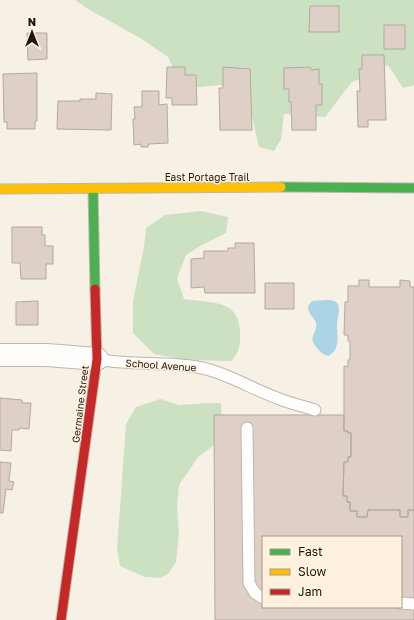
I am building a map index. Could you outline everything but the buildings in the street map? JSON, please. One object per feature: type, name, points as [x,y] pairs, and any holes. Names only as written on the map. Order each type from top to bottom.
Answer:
[{"type":"street","name":"East Portage Trail","points":[[0,189],[414,188]]},
{"type":"street","name":"Germaine Street","points":[[61,620],[88,437],[97,359],[93,189]]},
{"type":"street","name":"School Avenue","points":[[0,355],[47,355],[97,359]]},
{"type":"lane","name":"School Avenue","points":[[97,359],[107,361],[162,363],[198,367],[220,373],[276,398],[315,410]]},
{"type":"lane","points":[[247,428],[249,583],[255,593],[262,597]]},
{"type":"lane","points":[[402,603],[414,604]]},
{"type":"green space","points":[[75,0],[414,0],[414,85],[403,88],[388,65],[351,83],[325,117],[284,114],[281,139],[274,151],[259,147],[249,103],[221,85],[198,87],[175,72],[168,57],[140,38],[88,9]]},
{"type":"green space","points":[[201,211],[228,217],[226,233],[186,255],[177,278],[184,299],[219,304],[229,308],[235,314],[240,327],[240,342],[239,348],[231,361],[187,360],[154,354],[133,333],[133,301],[144,247],[146,228],[165,215]]},
{"type":"green space","points":[[160,399],[179,405],[221,403],[222,439],[198,457],[179,485],[177,507],[179,533],[176,562],[168,574],[160,578],[145,577],[120,566],[117,549],[126,424],[136,407]]},
{"type":"water","points":[[332,300],[337,303],[339,308],[337,346],[328,356],[320,352],[313,341],[316,323],[309,311],[308,306],[312,301]]},
{"type":"traffic: fast","points":[[281,187],[414,188]]},
{"type":"traffic: fast","points":[[93,189],[95,289]]},
{"type":"traffic: slow","points":[[0,189],[281,187]]},
{"type":"traffic: jam","points":[[61,620],[97,359],[95,289]]}]
